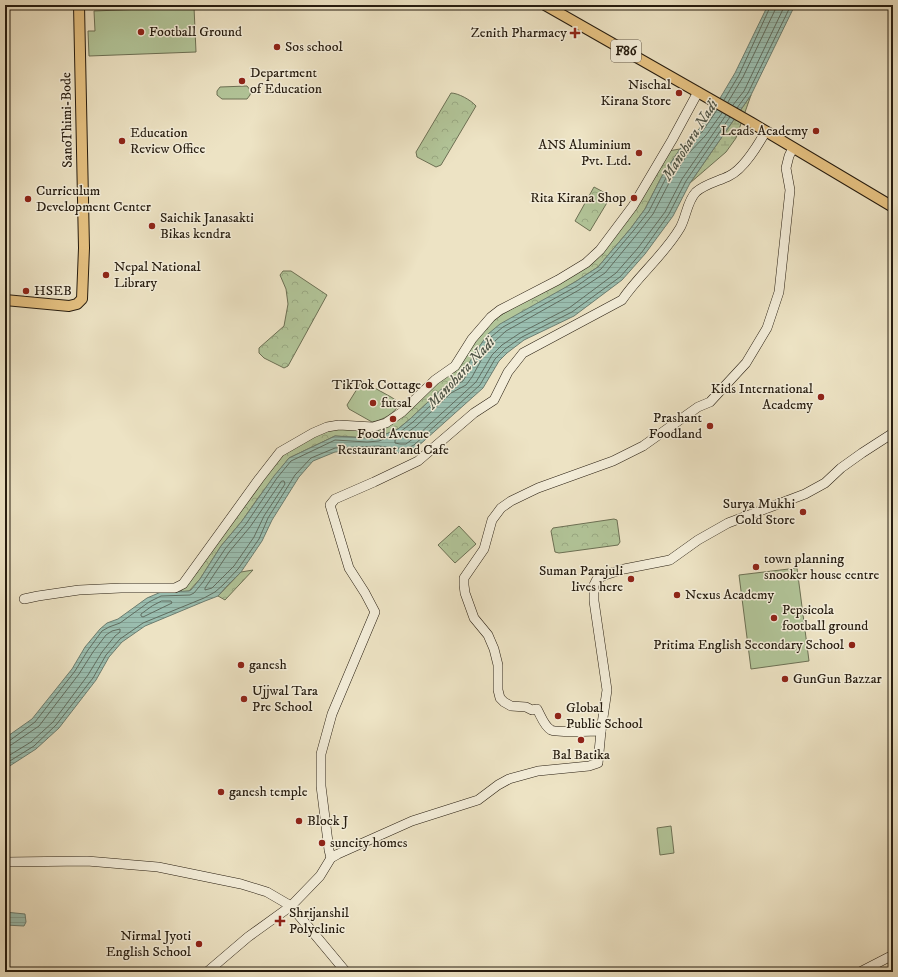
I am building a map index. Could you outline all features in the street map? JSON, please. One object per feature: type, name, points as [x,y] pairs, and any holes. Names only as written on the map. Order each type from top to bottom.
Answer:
[{"type":"main road","name":"SanoThimi-Bode","points":[[5,300],[69,306],[77,304],[82,299],[84,248],[79,5]]},
{"type":"main road","name":"F86","points":[[545,5],[708,97],[893,207]]},
{"type":"street","points":[[24,599],[32,596],[79,590],[175,588],[183,584],[280,452],[313,433],[327,427],[339,425],[373,427],[386,423],[402,412],[436,380],[455,366],[472,338],[491,317],[500,310],[558,280],[586,263],[600,250],[634,206],[698,92]]},
{"type":"street","points":[[332,858],[329,850],[321,786],[321,754],[334,706],[375,612],[366,593],[349,568],[330,504],[336,499],[418,461],[474,413],[494,400],[508,372],[523,353],[622,300],[629,289],[660,256],[680,228],[692,198],[697,192],[730,176],[740,169],[766,131]]},
{"type":"street","points":[[601,731],[551,730],[546,726],[537,709],[532,710],[526,707],[511,706],[500,698],[498,690],[498,665],[494,649],[488,635],[474,618],[465,593],[464,578],[484,550],[492,520],[501,508],[511,501],[538,488],[613,461],[643,446],[698,407],[710,402],[746,364],[767,328],[779,292],[790,190],[786,168],[793,148]]},
{"type":"street","points":[[206,972],[248,937],[290,906],[320,876],[332,858],[353,846],[412,821],[478,800],[498,785],[509,779],[538,771],[589,766],[598,763],[607,690],[594,601],[594,585],[597,579],[604,575],[624,569],[670,560],[698,540],[728,523],[805,494],[825,483],[856,456],[893,433]]},
{"type":"street","points":[[5,865],[6,862],[61,861],[116,863],[158,867],[252,887],[268,892],[290,906],[346,972]]},
{"type":"street","points":[[860,972],[893,955]]},
{"type":"green space","name":"Football Ground","points":[[194,7],[196,52],[89,56],[88,31],[95,31],[94,11]]},
{"type":"green space","points":[[247,86],[251,91],[247,99],[222,99],[217,95],[217,91],[220,87]]},
{"type":"green space","points":[[451,93],[464,97],[476,106],[441,165],[436,167],[417,157],[416,152]]},
{"type":"green space","points":[[751,95],[736,138],[726,152],[690,183]]},
{"type":"green space","points":[[680,149],[662,176],[645,209],[598,267],[488,334],[460,378],[445,386],[398,429],[379,437],[367,438],[335,436],[289,458],[242,521],[221,546],[200,579],[189,591],[180,592],[194,576],[252,493],[289,449],[328,430],[346,428],[372,431],[439,381],[456,371],[473,343],[494,319],[583,268],[668,151]]},
{"type":"green space","points":[[594,187],[611,196],[590,231],[575,221]]},
{"type":"green space","points":[[283,271],[291,271],[327,295],[288,366],[284,368],[264,358],[259,353],[259,348],[284,326],[288,304],[286,289],[280,275]]},
{"type":"green space","points":[[362,381],[400,403],[398,407],[388,416],[372,422],[349,409],[347,405]]},
{"type":"green space","points":[[614,519],[617,520],[620,542],[618,545],[559,553],[555,552],[551,531],[553,528]]},
{"type":"green space","points":[[459,526],[476,544],[455,563],[438,545]]},
{"type":"green space","name":"Pepsicola football ground","points":[[797,568],[809,661],[751,669],[739,575]]},
{"type":"green space","points":[[253,570],[225,600],[218,596],[241,572]]},
{"type":"green space","points":[[671,826],[674,853],[660,855],[657,828]]},
{"type":"water","name":"Manohara Nadi","points":[[768,5],[795,5],[751,95],[690,183],[673,216],[645,254],[622,280],[574,316],[524,340],[507,353],[499,361],[483,388],[416,448],[409,452],[400,453],[379,450],[335,452],[313,461],[299,477],[272,520],[262,541],[241,572],[218,596],[145,626],[122,642],[109,657],[96,680],[59,728],[36,749],[5,769],[5,738],[32,719],[72,669],[85,647],[100,629],[107,623],[118,619],[147,598],[161,592],[191,590],[200,579],[221,546],[242,521],[274,476],[289,458],[335,436],[367,438],[379,437],[398,429],[445,386],[460,378],[488,334],[500,324],[575,282],[598,267],[645,209],[662,176],[680,149],[699,129],[713,110],[735,73]]},
{"type":"water","points":[[5,912],[25,914],[26,922],[24,926],[5,925]]},
{"type":"place","name":"Football Ground","points":[[141,32]]},
{"type":"place","name":"Zenith Pharmacy","points":[[575,33]]},
{"type":"place","name":"Sos school","points":[[277,47]]},
{"type":"place","name":"Department of Education","points":[[242,81]]},
{"type":"place","name":"Nischal Kirana Store","points":[[679,93]]},
{"type":"place","name":"Leads Academy","points":[[816,131]]},
{"type":"place","name":"Education Review Office","points":[[122,141]]},
{"type":"place","name":"ANS Aluminium Pvt. Ltd.","points":[[639,153]]},
{"type":"place","name":"Rita Kirana Shop","points":[[634,198]]},
{"type":"place","name":"Curriculum Development Center","points":[[28,199]]},
{"type":"place","name":"Saichik Janasakti Bikas kendra","points":[[152,226]]},
{"type":"place","name":"Nepal National Library","points":[[106,275]]},
{"type":"place","name":"HSEB","points":[[26,291]]},
{"type":"place","name":"TikTok Cottage","points":[[429,385]]},
{"type":"place","name":"Kids International Academy","points":[[821,397]]},
{"type":"place","name":"futsal","points":[[373,403]]},
{"type":"place","name":"Food Avenue Restaurant and Cafe","points":[[393,419]]},
{"type":"place","name":"Prashant Foodland","points":[[710,426]]},
{"type":"place","name":"Surya Mukhi Cold Store","points":[[803,512]]},
{"type":"place","name":"town planning snooker house centre","points":[[756,567]]},
{"type":"place","name":"Suman Parajuli lives here","points":[[631,579]]},
{"type":"place","name":"Nexus Academy","points":[[677,595]]},
{"type":"place","name":"Pepsicola football ground","points":[[774,618]]},
{"type":"place","name":"Pritima English Secondary School","points":[[852,645]]},
{"type":"place","name":"ganesh","points":[[241,665]]},
{"type":"place","name":"GunGun Bazzar","points":[[785,679]]},
{"type":"place","name":"Ujjwal Tara Pre School","points":[[244,699]]},
{"type":"place","name":"Global Public School","points":[[558,716]]},
{"type":"place","name":"Bal Batika","points":[[581,740]]},
{"type":"place","name":"ganesh temple","points":[[221,792]]},
{"type":"place","name":"Block J","points":[[299,821]]},
{"type":"place","name":"suncity homes","points":[[322,843]]},
{"type":"place","name":"Shrijanshil Polyclinic","points":[[280,921]]},
{"type":"place","name":"Nirmal Jyoti English School","points":[[199,944]]}]
